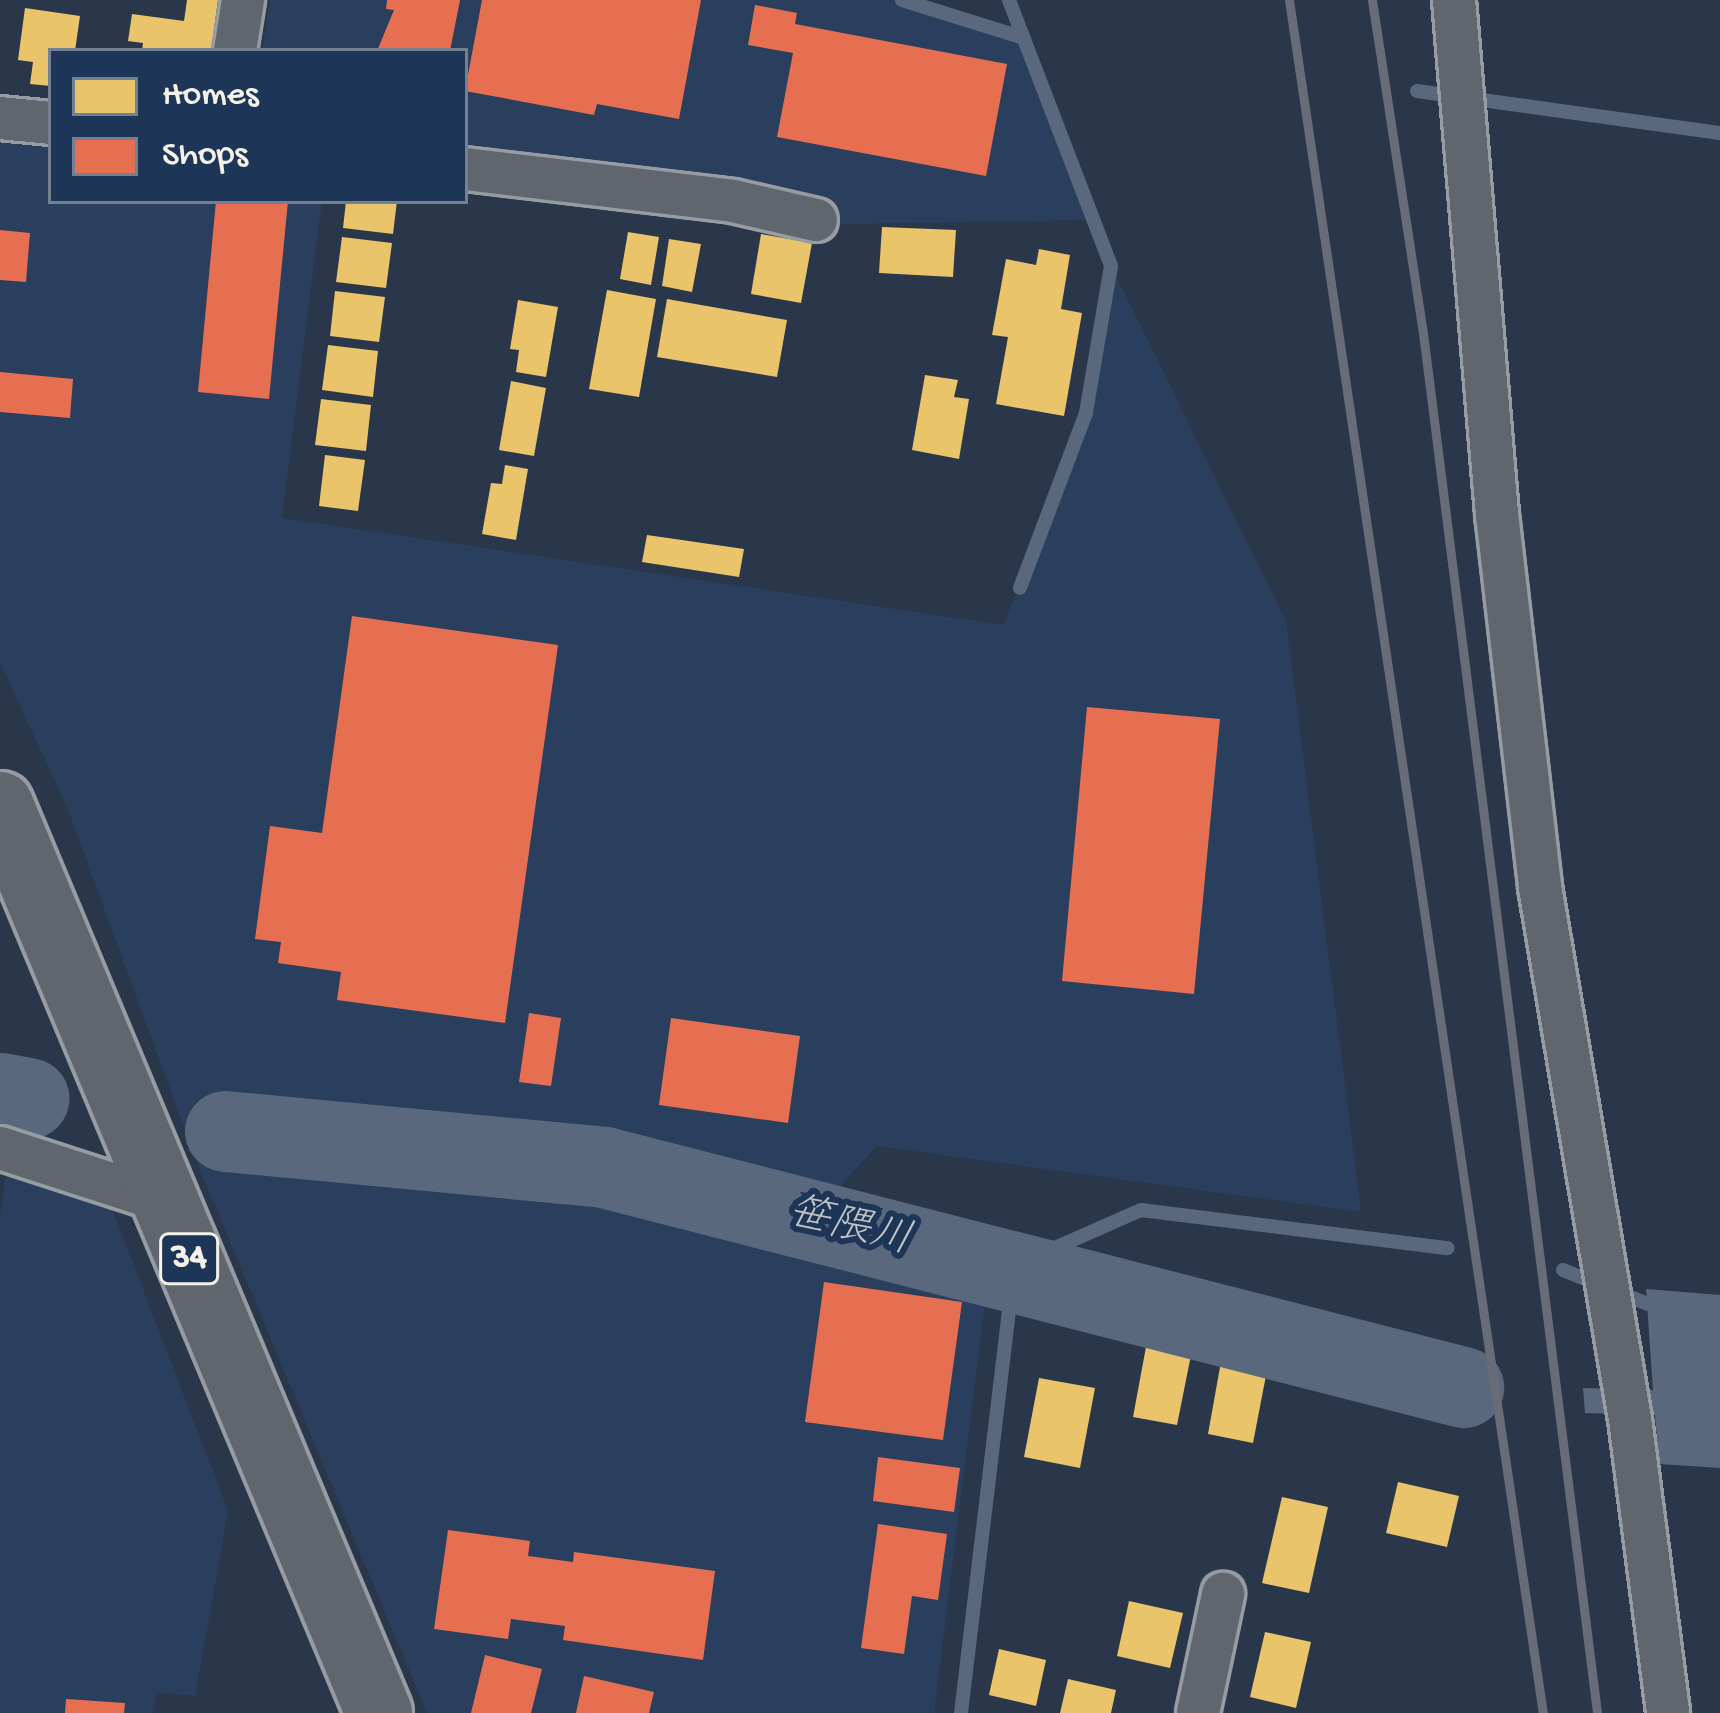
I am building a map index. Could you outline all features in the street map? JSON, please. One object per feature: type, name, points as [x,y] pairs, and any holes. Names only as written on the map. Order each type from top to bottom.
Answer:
[{"type":"highway","name":"34","points":[[0,805],[379,1713]]},
{"type":"street","points":[[235,48],[243,0]]},
{"type":"street","points":[[1454,0],[1540,886],[1602,1287],[1625,1401],[1668,1713]]},
{"type":"street","points":[[0,118],[48,123]]},
{"type":"street","points":[[468,169],[733,201],[816,220]]},
{"type":"street","points":[[0,1148],[166,1202]]},
{"type":"street","points":[[1198,1713],[1223,1594]]},
{"type":"shaded area","points":[[270,0],[902,0],[1021,37],[1093,220],[841,224],[468,186],[468,48],[262,48]]},
{"type":"shaded area","points":[[0,138],[48,143],[48,204],[322,204],[282,518],[1004,625],[1086,413],[1111,266],[1286,621],[1361,1212],[876,1146],[804,1227],[987,1287],[934,1713],[427,1713],[196,1160],[69,812],[0,662]]},
{"type":"shaded area","points":[[7,1167],[111,1206],[228,1511],[195,1696],[157,1692],[152,1713],[0,1713],[0,1218]]},
{"type":"shaded area","points":[[1646,1289],[1720,1295],[1720,1468],[1659,1464],[1655,1415],[1585,1413],[1583,1388],[1653,1390]]},
{"type":"building: Homes","points":[[187,0],[218,0],[211,48],[142,48],[143,43],[128,41],[132,14],[184,21]]},
{"type":"building: Homes","points":[[25,8],[80,16],[75,48],[48,48],[48,86],[30,84],[33,62],[18,60]]},
{"type":"building: Homes","points":[[346,204],[397,204],[393,234],[343,228]]},
{"type":"building: Homes","points":[[882,227],[956,230],[953,277],[879,273]]},
{"type":"building: Homes","points":[[628,232],[659,237],[651,285],[620,279]]},
{"type":"building: Homes","points":[[761,234],[812,243],[801,303],[751,294]]},
{"type":"building: Homes","points":[[342,237],[392,243],[386,288],[336,282]]},
{"type":"building: Homes","points":[[669,239],[701,244],[692,292],[662,286]]},
{"type":"building: Homes","points":[[1039,249],[1070,255],[1061,309],[1082,313],[1064,416],[996,404],[1008,337],[992,335],[1006,259],[1036,265]]},
{"type":"building: Homes","points":[[607,290],[656,299],[639,397],[589,389]]},
{"type":"building: Homes","points":[[335,291],[385,297],[379,342],[330,336]]},
{"type":"building: Homes","points":[[667,299],[787,320],[777,377],[657,357]]},
{"type":"building: Homes","points":[[518,300],[558,307],[546,377],[516,372],[519,350],[510,349]]},
{"type":"building: Homes","points":[[328,345],[378,351],[373,397],[322,390]]},
{"type":"building: Homes","points":[[925,375],[958,380],[954,397],[969,399],[959,459],[912,450]]},
{"type":"building: Homes","points":[[511,381],[546,388],[534,456],[499,450]]},
{"type":"building: Homes","points":[[321,399],[371,405],[366,451],[315,445]]},
{"type":"building: Homes","points":[[325,455],[365,460],[358,511],[319,506]]},
{"type":"building: Homes","points":[[505,465],[528,469],[516,540],[482,534],[491,483],[502,484]]},
{"type":"building: Homes","points":[[647,535],[744,549],[739,577],[642,562]]},
{"type":"building: Homes","points":[[1148,1336],[1193,1345],[1177,1425],[1133,1417]]},
{"type":"building: Homes","points":[[1222,1356],[1268,1365],[1253,1443],[1208,1434]]},
{"type":"building: Homes","points":[[1039,1378],[1095,1388],[1080,1468],[1024,1457]]},
{"type":"building: Homes","points":[[1398,1482],[1459,1496],[1447,1547],[1386,1533]]},
{"type":"building: Homes","points":[[1282,1497],[1328,1507],[1309,1593],[1262,1583]]},
{"type":"building: Homes","points":[[1129,1601],[1183,1613],[1170,1668],[1117,1656]]},
{"type":"building: Homes","points":[[1265,1632],[1311,1642],[1296,1708],[1250,1697]]},
{"type":"building: Homes","points":[[999,1649],[1046,1660],[1036,1706],[989,1695]]},
{"type":"building: Homes","points":[[1068,1679],[1116,1690],[1111,1713],[1060,1713]]},
{"type":"building: Shops","points":[[387,0],[460,0],[451,48],[378,48],[394,10],[386,9]]},
{"type":"building: Shops","points":[[482,0],[701,0],[679,119],[597,104],[594,115],[468,92]]},
{"type":"building: Shops","points":[[755,5],[797,13],[795,24],[1007,64],[986,176],[777,137],[793,53],[748,45]]},
{"type":"building: Shops","points":[[216,204],[288,204],[269,399],[198,392]]},
{"type":"building: Shops","points":[[0,230],[30,233],[26,282],[0,280]]},
{"type":"building: Shops","points":[[0,372],[73,379],[70,418],[0,412]]},
{"type":"building: Shops","points":[[352,616],[558,645],[505,1023],[337,1000],[341,972],[278,963],[281,942],[255,939],[270,826],[322,833]]},
{"type":"building: Shops","points":[[1087,707],[1220,719],[1194,994],[1062,981]]},
{"type":"building: Shops","points":[[529,1013],[561,1018],[551,1086],[519,1082]]},
{"type":"building: Shops","points":[[671,1018],[800,1036],[788,1123],[659,1105]]},
{"type":"building: Shops","points":[[824,1282],[962,1302],[943,1440],[805,1422]]},
{"type":"building: Shops","points":[[878,1457],[960,1468],[954,1512],[873,1501]]},
{"type":"building: Shops","points":[[878,1524],[947,1534],[938,1600],[912,1596],[904,1654],[861,1648]]},
{"type":"building: Shops","points":[[448,1530],[530,1541],[528,1556],[573,1562],[574,1552],[715,1571],[703,1660],[563,1640],[565,1626],[511,1619],[508,1639],[434,1629]]},
{"type":"building: Shops","points":[[485,1655],[542,1669],[531,1713],[471,1713]]},
{"type":"building: Shops","points":[[584,1676],[654,1692],[649,1713],[576,1713]]},
{"type":"building: Shops","points":[[66,1699],[125,1703],[124,1713],[65,1713]]},
{"type":"waterway","points":[[902,0],[1021,37]]},
{"type":"waterway","points":[[1009,0],[1111,266],[1086,413],[1020,588]]},
{"type":"waterway","points":[[1417,91],[1720,133]]},
{"type":"waterway","name":"笹隈川","points":[[0,1093],[29,1098]]},
{"type":"waterway","name":"笹隈川","points":[[225,1131],[604,1167],[1463,1387]]},
{"type":"waterway","name":"笹隈川","points":[[961,1713],[1014,1266],[1141,1210],[1448,1248]]},
{"type":"waterway","points":[[1563,1270],[1598,1284]]},
{"type":"waterway","points":[[1618,1292],[1647,1304]]},
{"type":"railway","points":[[1289,0],[1543,1713]]},
{"type":"railway","points":[[1372,0],[1423,333],[1597,1713]]}]
